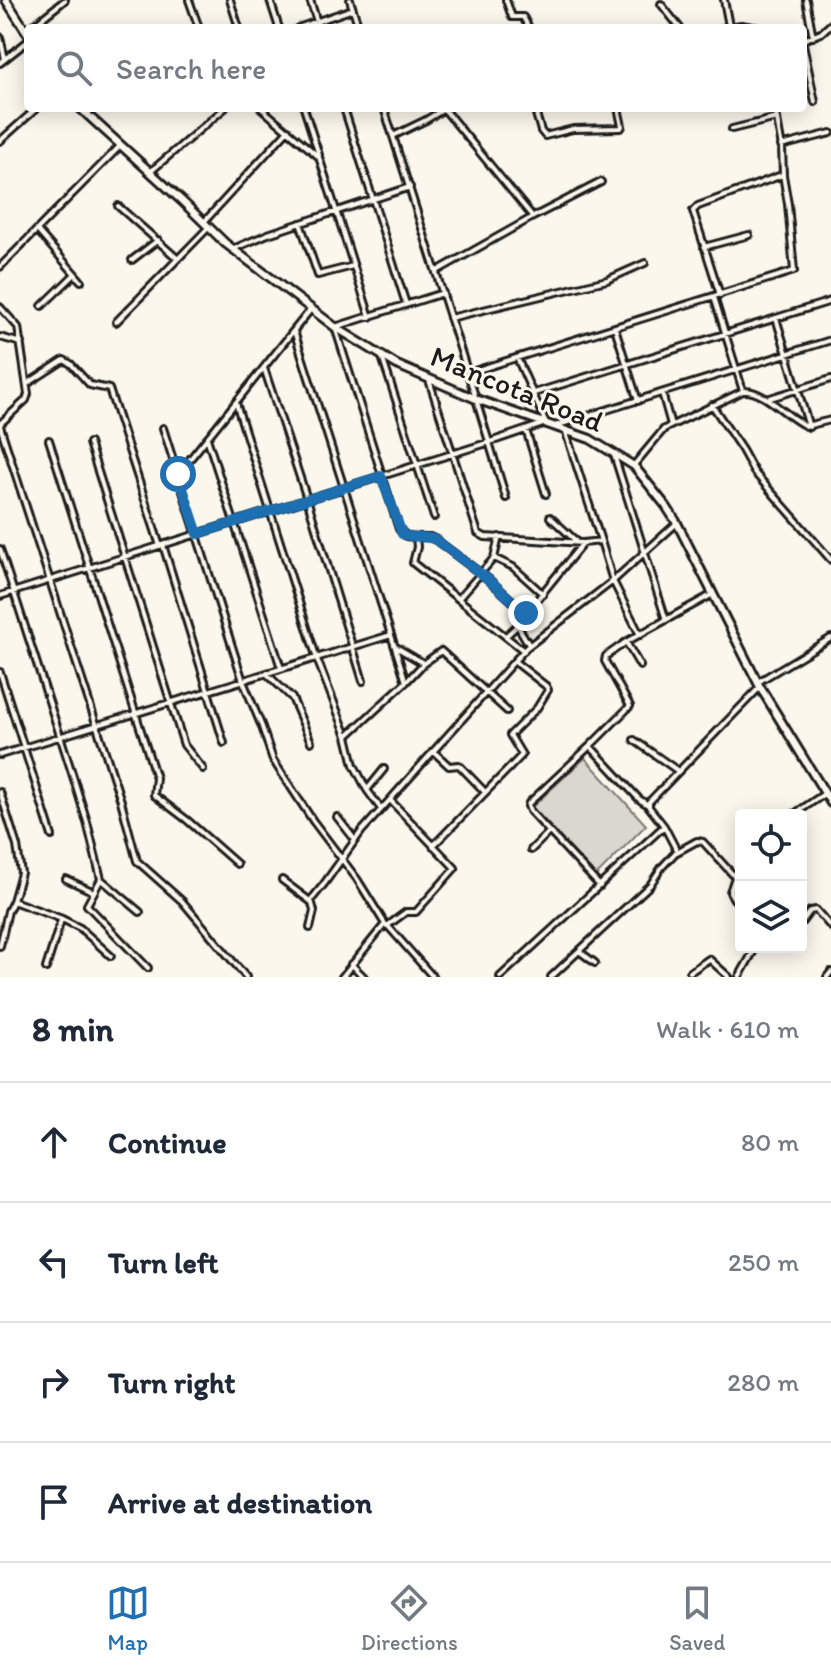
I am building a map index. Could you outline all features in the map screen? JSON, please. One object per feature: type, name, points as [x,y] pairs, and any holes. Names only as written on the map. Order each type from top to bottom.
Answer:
[{"type":"main road","points":[[6,0],[24,25]]},
{"type":"main road","name":"Mancota Road","points":[[85,112],[233,249],[335,327],[382,357],[476,399],[590,439],[634,466],[677,523],[759,685],[831,803]]},
{"type":"street","points":[[36,24],[65,0]]},
{"type":"street","points":[[189,0],[197,24]]},
{"type":"street","points":[[230,0],[238,24]]},
{"type":"street","points":[[270,0],[278,24]]},
{"type":"street","points":[[310,0],[318,24]]},
{"type":"street","points":[[350,0],[358,24]]},
{"type":"street","points":[[506,0],[512,17],[523,17],[527,24]]},
{"type":"street","points":[[724,0],[726,24]]},
{"type":"street","points":[[806,0],[813,37]]},
{"type":"street","points":[[661,4],[677,24]]},
{"type":"street","points":[[320,24],[353,9]]},
{"type":"street","points":[[807,40],[831,24]]},
{"type":"street","points":[[0,37],[5,59]]},
{"type":"street","points":[[0,63],[24,44]]},
{"type":"street","points":[[807,62],[815,102]]},
{"type":"street","points":[[0,141],[33,112]]},
{"type":"street","points":[[150,172],[220,112]]},
{"type":"street","points":[[267,112],[319,157]]},
{"type":"street","points":[[305,112],[370,317]]},
{"type":"street","points":[[345,112],[406,305]]},
{"type":"street","points":[[385,112],[506,498]]},
{"type":"street","points":[[393,136],[438,112]]},
{"type":"street","points":[[447,112],[533,217]]},
{"type":"street","points":[[536,112],[545,136],[573,129],[621,128],[619,112]]},
{"type":"street","points":[[468,373],[794,271],[776,112]]},
{"type":"street","points":[[732,129],[777,118]]},
{"type":"street","points":[[116,322],[178,259],[288,130]]},
{"type":"street","points":[[781,146],[831,133]]},
{"type":"street","points":[[0,267],[121,145]]},
{"type":"street","points":[[743,391],[693,215],[695,208],[783,175]]},
{"type":"street","points":[[437,271],[601,182]]},
{"type":"street","points":[[233,249],[410,187]]},
{"type":"street","points":[[118,206],[178,259]]},
{"type":"street","points":[[300,223],[318,275],[353,266]]},
{"type":"street","points":[[37,230],[81,281]]},
{"type":"street","points":[[704,247],[749,235]]},
{"type":"street","points":[[132,260],[158,240]]},
{"type":"street","points":[[450,318],[596,283],[645,263]]},
{"type":"street","points":[[42,306],[75,274]]},
{"type":"street","points":[[443,293],[335,327],[400,531],[406,536],[436,540],[526,613]]},
{"type":"street","points":[[531,394],[831,301]]},
{"type":"street","points":[[0,307],[18,327],[27,384],[27,398],[1,423],[2,440],[121,801],[137,861],[182,901],[246,977]]},
{"type":"street","points":[[178,474],[311,309]]},
{"type":"street","points":[[776,318],[809,427]]},
{"type":"street","points":[[615,328],[638,401]]},
{"type":"street","points":[[294,331],[406,682]]},
{"type":"street","points":[[0,337],[21,343]]},
{"type":"street","points":[[555,426],[831,340]]},
{"type":"street","points":[[382,357],[434,517]]},
{"type":"street","points":[[0,596],[546,423],[517,358]]},
{"type":"street","points":[[27,384],[64,360],[90,385],[109,389],[224,743]]},
{"type":"street","points":[[264,368],[363,681]]},
{"type":"street","points":[[429,378],[478,533],[485,537],[583,543],[601,541]]},
{"type":"street","points":[[767,399],[831,379]]},
{"type":"street","points":[[634,466],[659,434],[671,425],[743,391],[751,391],[767,399],[802,425],[809,427],[831,420]]},
{"type":"street","points":[[662,393],[671,425]]},
{"type":"street","points":[[236,403],[354,765],[381,809]]},
{"type":"street","points":[[712,405],[754,472],[831,560]]},
{"type":"street","points":[[163,428],[243,681],[273,760],[386,925],[433,977]]},
{"type":"street","points":[[526,430],[546,494]]},
{"type":"street","points":[[565,430],[613,581],[640,635]]},
{"type":"street","points":[[207,438],[281,668]]},
{"type":"street","points":[[49,440],[156,778],[154,795],[237,864]]},
{"type":"street","points":[[89,443],[184,745],[203,769]]},
{"type":"street","points":[[613,453],[666,620]]},
{"type":"street","points":[[550,517],[577,542]]},
{"type":"street","points":[[310,901],[381,809],[529,645],[613,581],[677,523]]},
{"type":"street","points":[[416,537],[413,563],[524,651]]},
{"type":"street","points":[[459,598],[494,558],[499,537]]},
{"type":"street","points":[[506,636],[583,543]]},
{"type":"street","points":[[0,549],[87,822],[101,879],[140,912]]},
{"type":"street","points":[[494,558],[513,567],[543,594]]},
{"type":"street","points":[[600,886],[528,806],[630,706],[604,659],[607,655],[713,594]]},
{"type":"street","points":[[518,625],[529,645]]},
{"type":"street","points":[[0,755],[391,635]]},
{"type":"street","points":[[649,805],[651,799],[759,685],[831,638]]},
{"type":"street","points":[[626,642],[640,666]]},
{"type":"street","points":[[394,646],[423,664]]},
{"type":"street","points":[[347,736],[423,664],[441,651],[507,711]]},
{"type":"street","points":[[433,846],[520,757],[521,753],[510,735],[548,692],[546,686],[514,661]]},
{"type":"street","points":[[0,672],[52,836]]},
{"type":"street","points":[[267,674],[292,698],[311,742]]},
{"type":"street","points":[[634,740],[678,771]]},
{"type":"street","points":[[590,746],[639,799],[649,805],[677,852]]},
{"type":"street","points":[[433,751],[449,766],[459,765],[485,792]]},
{"type":"street","points":[[367,790],[384,769]]},
{"type":"street","points":[[0,792],[20,859],[21,873],[0,946]]},
{"type":"street","points":[[802,809],[825,794]]},
{"type":"street","points":[[342,977],[386,925],[406,912],[416,912],[454,871],[453,866],[390,800]]},
{"type":"street","points":[[337,817],[355,840]]},
{"type":"street","points":[[500,977],[664,826]]},
{"type":"street","points":[[531,850],[549,832]]},
{"type":"street","points":[[551,977],[650,885],[677,852],[697,841],[703,842],[735,877],[730,892],[735,900]]},
{"type":"street","points":[[66,879],[94,892]]},
{"type":"street","points":[[101,879],[88,902],[89,908],[148,968]]},
{"type":"street","points":[[282,880],[310,901],[314,911],[310,928]]},
{"type":"street","points":[[13,901],[80,928],[111,956]]},
{"type":"street","points":[[0,910],[8,911]]},
{"type":"street","points":[[807,915],[816,910],[831,927]]},
{"type":"street","points":[[46,968],[62,919]]},
{"type":"street","points":[[579,951],[595,963]]},
{"type":"street","points":[[739,977],[753,953]]},
{"type":"street","points":[[690,972],[709,959],[729,977]]},
{"type":"street","points":[[351,964],[364,977]]},
{"type":"street","points":[[827,977],[831,972]]},
{"type":"shaded area","points":[[585,758],[646,825],[596,876],[532,807]]},
{"type":"route","points":[[178,474],[198,534],[381,476],[402,534],[436,540],[488,579],[526,613]]}]
